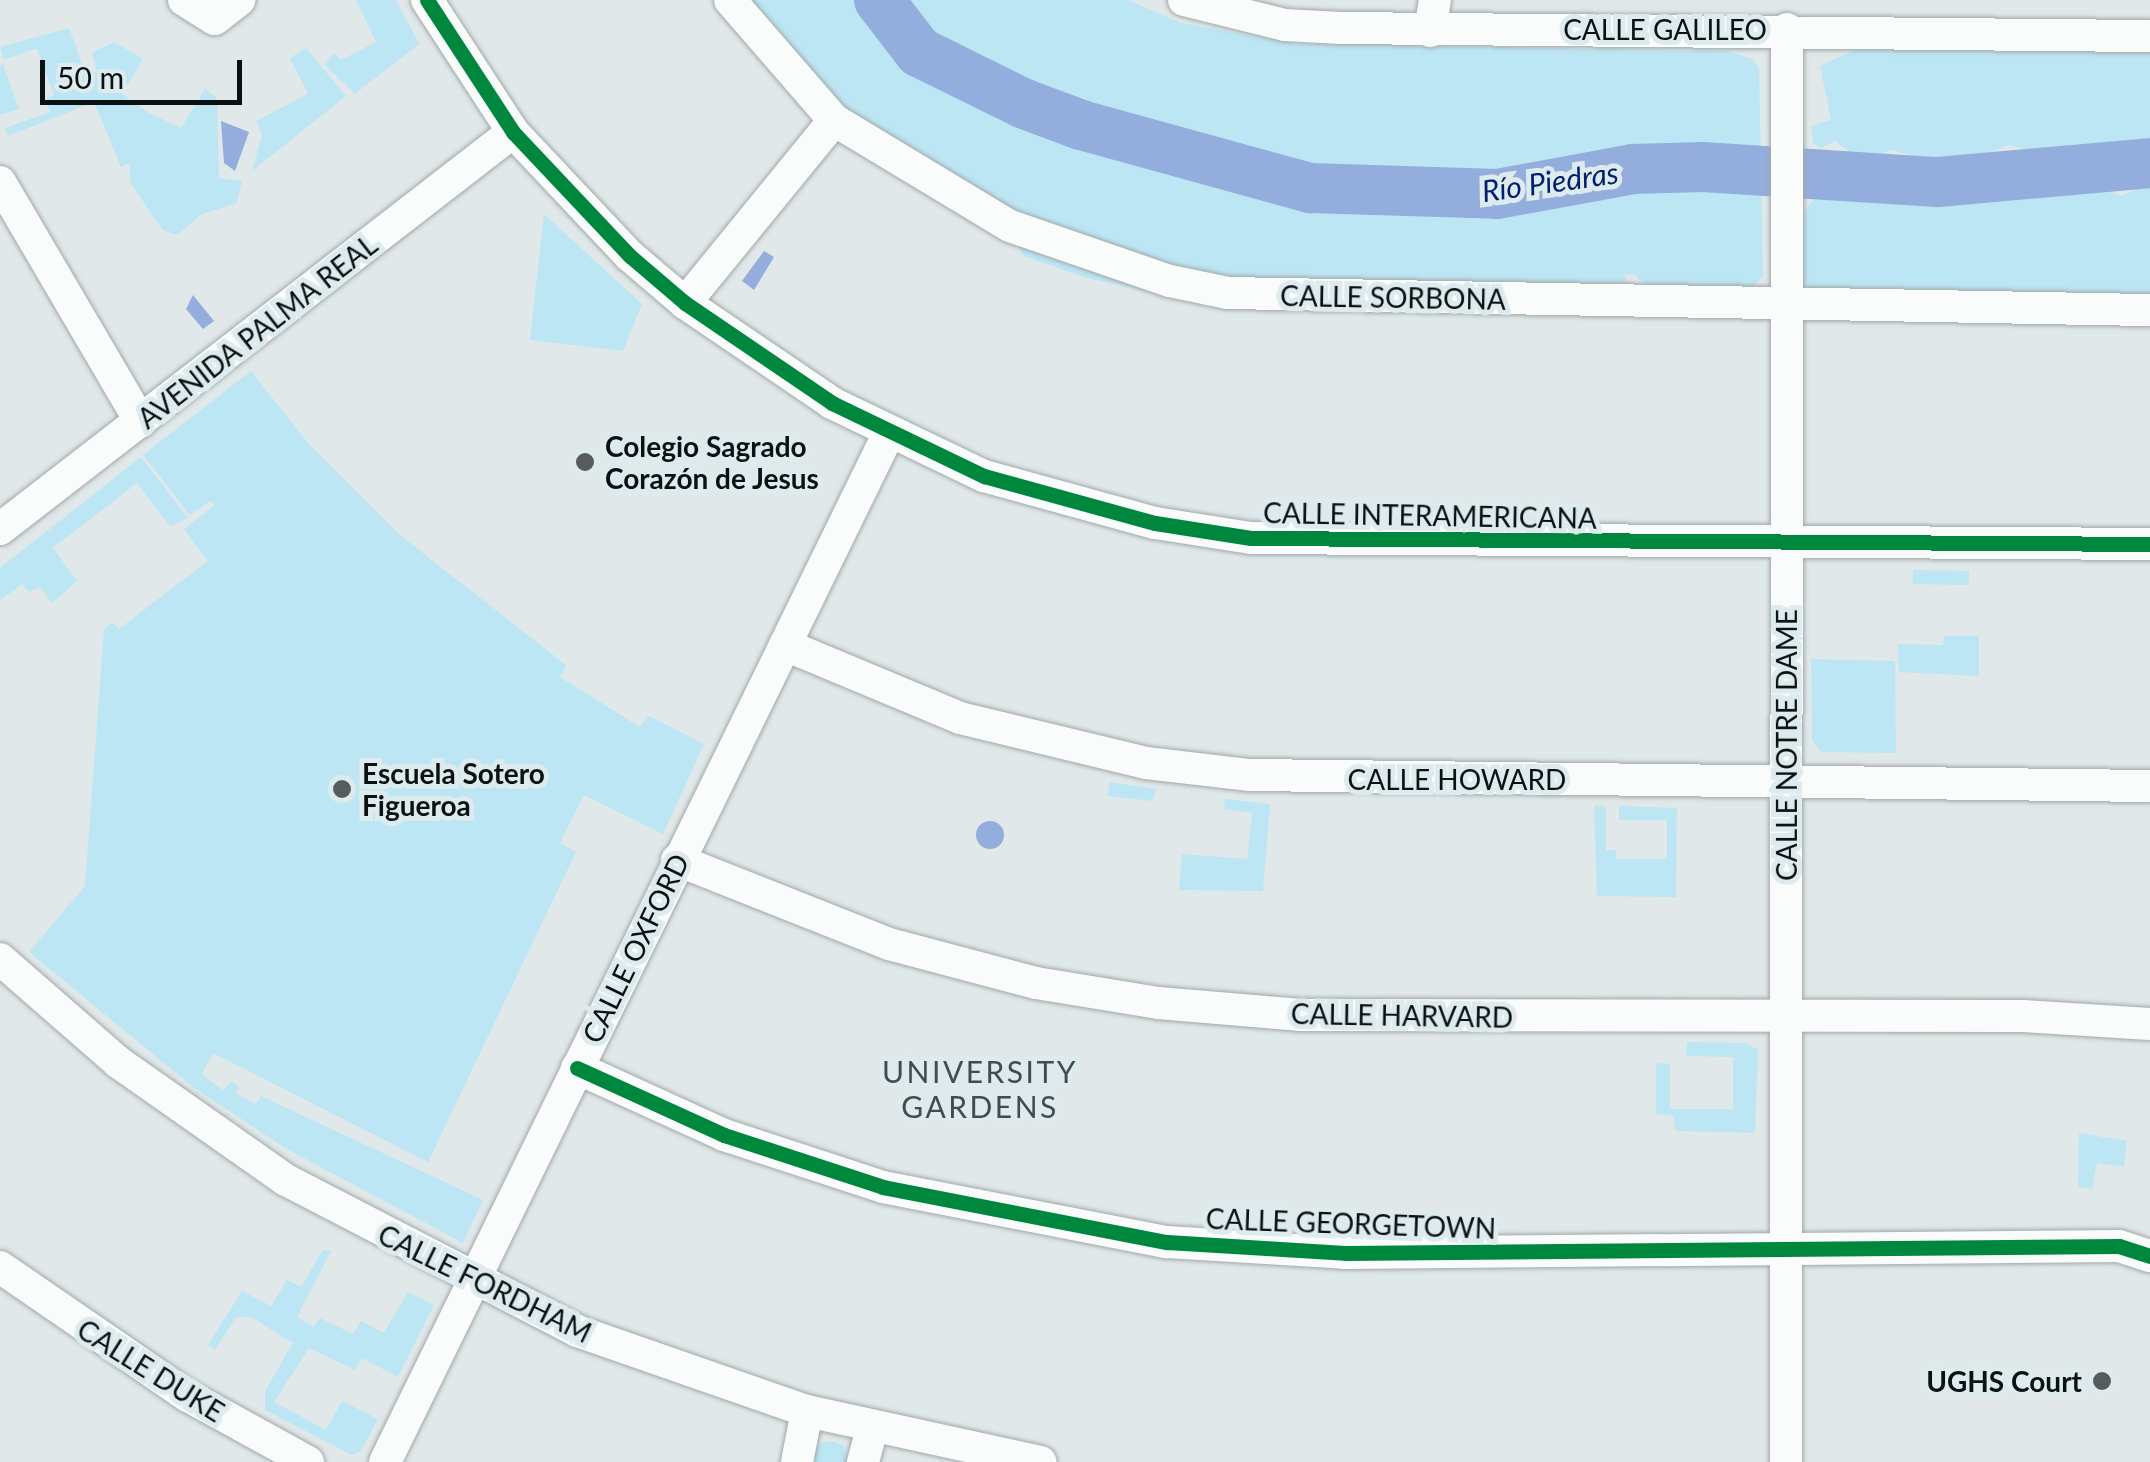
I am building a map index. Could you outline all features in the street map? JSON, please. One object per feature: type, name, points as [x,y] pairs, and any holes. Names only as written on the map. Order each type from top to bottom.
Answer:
[{"type":"street","points":[[184,0],[215,18],[238,0]]},
{"type":"street","name":"CALLE INTERAMERICANA","points":[[427,0],[513,132],[582,209],[685,302],[765,361],[888,435],[1070,503],[1251,538],[2150,544]]},
{"type":"street","name":"CALLE SORBONA","points":[[730,0],[834,120],[1010,226],[1092,260],[1228,293],[2150,310]]},
{"type":"street","name":"CALLE GALILEO","points":[[1184,0],[1285,25],[1433,15],[1787,44],[2150,36]]},
{"type":"street","name":"CALLE NOTRE DAME","points":[[1786,1462],[1787,44]]},
{"type":"street","points":[[685,302],[834,120]]},
{"type":"street","name":"AVENIDA PALMA REAL","points":[[0,529],[513,132]]},
{"type":"street","points":[[0,182],[141,422]]},
{"type":"street","name":"CALLE OXFORD","points":[[385,1462],[888,435]]},
{"type":"street","name":"CALLE HOWARD","points":[[785,645],[960,718],[1146,763],[1346,780],[1787,779],[2150,786]]},
{"type":"street","name":"CALLE HARVARD","points":[[677,860],[889,944],[1036,982],[1158,1003],[1302,1015],[2085,1017],[2150,1024]]},
{"type":"street","name":"CALLE FORDHAM","points":[[0,959],[118,1062],[286,1180],[577,1332],[808,1411],[1040,1462]]},
{"type":"street","name":"CALLE GEORGETOWN","points":[[577,1068],[669,1113],[822,1168],[1088,1231],[1345,1253],[1788,1252],[2100,1246],[2150,1256]]},
{"type":"street","name":"CALLE DUKE","points":[[0,1267],[188,1396],[308,1462]]},
{"type":"street","points":[[797,1462],[808,1411]]},
{"type":"street","points":[[863,1462],[872,1428]]},
{"type":"shaded area","points":[[356,0],[396,0],[419,44],[355,94],[324,64],[335,53],[341,60],[376,42]]},
{"type":"shaded area","points":[[741,0],[1128,0],[1181,23],[1297,44],[1726,51],[1752,59],[1759,68],[1763,276],[1752,287],[1650,290],[1635,275],[1623,274],[1632,289],[1175,297],[1087,278],[1024,256],[1008,231],[860,129]]},
{"type":"shaded area","points":[[69,28],[87,76],[97,72],[92,53],[114,42],[143,59],[122,94],[151,114],[181,128],[205,89],[217,98],[219,178],[242,181],[237,203],[202,214],[177,235],[163,230],[131,184],[129,163],[121,167],[94,102],[8,136],[5,128],[50,112],[46,99],[54,95],[37,48],[4,60],[0,47]]},
{"type":"shaded area","points":[[306,48],[346,96],[252,171],[262,135],[256,121],[308,94],[290,58]]},
{"type":"shaded area","points":[[1859,48],[2150,51],[2150,155],[2132,150],[2119,159],[2100,156],[2077,163],[2010,145],[1955,165],[1890,150],[1862,161],[1835,141],[1821,148],[1813,143],[1811,126],[1831,120],[1820,66]]},
{"type":"shaded area","points":[[3,64],[19,109],[0,115],[0,66]]},
{"type":"shaded area","points":[[2097,184],[2121,196],[2150,184],[2150,298],[1796,295],[1796,222],[1820,192],[1868,185],[1945,199]]},
{"type":"shaded area","points":[[544,214],[642,304],[623,351],[530,340]]},
{"type":"shaded area","name":"Escuela Sotero Figueroa","points":[[251,371],[308,443],[401,536],[566,665],[560,677],[640,727],[649,716],[704,744],[663,834],[584,795],[560,843],[576,852],[428,1162],[213,1053],[202,1074],[223,1090],[231,1082],[239,1086],[236,1094],[256,1104],[261,1096],[483,1200],[463,1243],[285,1148],[193,1087],[29,952],[85,886],[104,629],[112,622],[119,629],[208,561],[184,529],[215,505],[210,501],[190,515],[143,455]]},
{"type":"shaded area","points":[[141,457],[188,518],[170,526],[137,483],[53,548],[77,581],[52,603],[40,587],[29,592],[22,584],[0,600],[0,568]]},
{"type":"shaded area","points":[[1913,570],[1969,571],[1969,585],[1913,584]]},
{"type":"shaded area","points":[[1944,636],[1979,636],[1979,676],[1899,672],[1898,644],[1943,645]]},
{"type":"shaded area","points":[[1811,659],[1895,661],[1896,753],[1821,752],[1812,740]]},
{"type":"shaded area","points":[[1110,782],[1156,789],[1153,801],[1107,796]]},
{"type":"shaded area","points":[[1225,799],[1270,804],[1263,891],[1179,890],[1182,854],[1247,859],[1252,813],[1224,809]]},
{"type":"shaded area","points":[[1594,806],[1606,807],[1606,850],[1616,850],[1616,859],[1667,859],[1667,820],[1619,820],[1619,806],[1677,808],[1676,897],[1597,896]]},
{"type":"shaded area","points":[[1687,1042],[1746,1043],[1758,1050],[1755,1133],[1676,1131],[1673,1115],[1656,1114],[1656,1063],[1670,1064],[1670,1109],[1733,1109],[1733,1057],[1686,1056]]},
{"type":"shaded area","points":[[2079,1133],[2127,1141],[2124,1167],[2097,1163],[2092,1189],[2078,1187]]},
{"type":"shaded area","points":[[323,1250],[331,1251],[297,1317],[314,1327],[320,1318],[353,1334],[361,1321],[384,1333],[408,1292],[434,1305],[398,1377],[362,1358],[355,1370],[309,1348],[274,1402],[326,1430],[342,1401],[378,1419],[361,1451],[352,1455],[265,1410],[265,1391],[293,1343],[251,1317],[236,1317],[215,1350],[208,1345],[242,1291],[271,1306],[287,1280],[301,1287]]},
{"type":"shaded area","points":[[830,1441],[843,1445],[850,1462],[810,1462],[818,1444]]},
{"type":"water","points":[[221,121],[249,132],[235,171],[224,163]]},
{"type":"water","points":[[764,251],[774,257],[754,290],[742,281]]},
{"type":"water","points":[[193,295],[214,321],[203,329],[186,309]]},
{"type":"water","points":[[990,821],[1000,825],[1004,835],[1000,845],[990,849],[980,845],[976,835],[980,825]]},
{"type":"waterway","name":"Río Piedras","points":[[879,0],[919,52],[1022,103],[1081,125],[1310,188],[1497,194],[1633,169],[1703,167],[1938,182],[2150,163]]},
{"type":"cycle path","points":[[427,0],[513,132],[630,256],[685,303],[832,403],[984,476],[1155,523],[1251,538],[2150,544]]},
{"type":"cycle path","points":[[577,1068],[724,1135],[883,1187],[1167,1242],[1345,1253],[2119,1246],[2150,1256]]},
{"type":"place","name":"Colegio Sagrado Corazón de Jesus","points":[[585,462]]},
{"type":"place","name":"Escuela Sotero Figueroa","points":[[342,789]]},
{"type":"place","name":"UGHS Court","points":[[2102,1381]]},
{"type":"district","name":"UNIVERSITY GARDENS","points":[[980,1088]]}]
